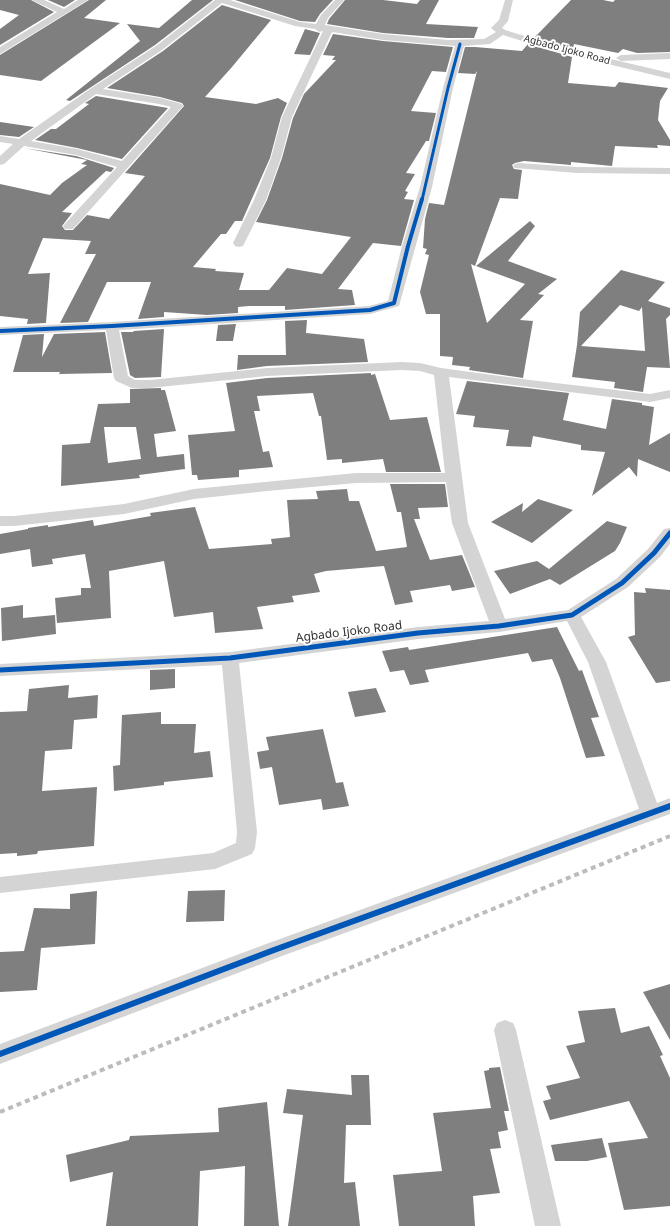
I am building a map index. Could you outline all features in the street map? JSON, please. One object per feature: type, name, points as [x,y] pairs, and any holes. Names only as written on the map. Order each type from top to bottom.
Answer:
[{"type":"street","points":[[36,0],[64,12]]},
{"type":"street","points":[[0,51],[84,0]]},
{"type":"street","points":[[0,162],[22,142],[94,91],[159,48],[220,0],[298,24],[323,29],[383,37],[460,44],[487,42],[502,32],[496,28],[503,21],[509,0]]},
{"type":"street","points":[[238,243],[260,200],[276,158],[287,117],[304,84],[323,29],[324,18],[340,0]]},
{"type":"street","name":"Agbado Ijoko Road","points":[[502,32],[557,49],[670,76]]},
{"type":"street","points":[[0,331],[112,326],[370,310],[394,303],[408,246],[426,187],[448,88],[460,44]]},
{"type":"street","points":[[603,60],[670,56]]},
{"type":"street","points":[[69,226],[178,106],[94,91]]},
{"type":"street","points":[[0,139],[77,152],[123,165]]},
{"type":"street","points":[[519,166],[577,170],[670,171]]},
{"type":"street","points":[[112,326],[121,378],[132,384],[150,384],[267,372],[402,366],[420,367],[441,372],[530,384],[650,398],[670,394]]},
{"type":"street","points":[[441,372],[452,477],[460,523],[499,626]]},
{"type":"street","points":[[0,521],[14,521],[124,509],[194,494],[267,486],[356,478],[452,477]]},
{"type":"street","name":"Agbado Ijoko Road","points":[[0,670],[230,658],[402,635],[499,626],[572,615],[622,583],[654,553],[670,533]]},
{"type":"street","points":[[0,1054],[274,950],[661,810],[597,662],[572,615]]},
{"type":"street","points":[[0,885],[215,861],[245,848],[248,832],[230,658]]},
{"type":"street","points":[[506,1030],[548,1226]]},
{"type":"building","points":[[0,0],[31,0],[54,12],[0,45],[0,29],[19,15],[0,10]]},
{"type":"building","points":[[48,0],[75,0],[64,7]]},
{"type":"building","points":[[89,0],[106,0],[84,18],[120,23],[41,81],[0,75],[0,55]]},
{"type":"building","points":[[192,0],[213,0],[155,45],[70,101],[66,100],[140,41],[127,24],[159,28]]},
{"type":"building","points":[[235,0],[333,0],[315,22],[300,21]]},
{"type":"building","points":[[345,0],[383,0],[417,4],[420,0],[439,0],[426,24],[478,27],[474,38],[448,38],[383,33],[327,24],[329,19]]},
{"type":"building","points":[[571,0],[603,0],[613,2],[615,0],[670,0],[670,52],[637,53],[623,49],[618,53],[574,44],[573,49],[534,38]]},
{"type":"building","points":[[222,5],[271,20],[205,97],[256,104],[278,98],[287,103],[281,117],[270,158],[242,221],[235,221],[226,234],[221,234],[193,267],[216,269],[215,271],[244,273],[239,290],[269,290],[287,268],[322,274],[351,237],[256,222],[267,200],[282,158],[293,118],[304,94],[336,60],[332,60],[335,56],[323,55],[333,34],[383,41],[453,47],[446,72],[432,71],[411,111],[436,113],[429,141],[426,141],[406,173],[415,174],[405,191],[408,192],[404,199],[414,200],[401,246],[373,243],[338,289],[352,290],[355,305],[285,310],[285,306],[249,306],[238,307],[238,313],[207,315],[164,312],[164,317],[138,319],[151,282],[107,282],[88,322],[60,323],[96,254],[85,254],[91,241],[43,238],[28,274],[50,273],[46,323],[27,324],[28,319],[0,316],[0,184],[50,195],[62,183],[87,165],[81,164],[87,160],[24,148],[76,156],[114,168],[111,172],[106,171],[62,212],[72,213],[62,226],[65,230],[73,230],[87,215],[109,219],[145,176],[125,173],[184,106],[182,103],[160,97],[107,88],[163,51]]},
{"type":"building","points":[[305,29],[320,33],[310,55],[294,54]]},
{"type":"building","points":[[528,44],[572,57],[568,83],[615,87],[619,82],[668,88],[660,101],[658,120],[670,140],[670,146],[657,145],[658,148],[615,146],[612,166],[571,162],[571,165],[524,161],[512,165],[514,169],[522,170],[518,199],[500,198],[475,266],[471,264],[487,323],[525,284],[476,266],[530,221],[535,226],[508,261],[557,279],[538,294],[544,295],[520,320],[533,321],[523,378],[469,370],[470,367],[452,365],[453,357],[440,356],[440,314],[426,314],[420,292],[429,255],[425,254],[427,249],[423,248],[425,219],[429,203],[444,205],[477,71],[475,74],[458,73],[465,47],[522,51]]},
{"type":"building","points":[[96,96],[168,108],[122,159],[35,140],[51,129],[56,129],[89,104],[85,103]]},
{"type":"building","points":[[0,122],[34,127],[19,137],[0,135]]},
{"type":"building","points":[[621,270],[665,282],[648,301],[670,308],[670,315],[666,319],[670,368],[647,367],[643,392],[614,388],[615,382],[572,377],[580,312]],"holes":[[[620,305],[639,311],[642,307],[645,351],[581,346]]]},
{"type":"building","points":[[307,320],[306,333],[364,339],[368,362],[267,366],[237,370],[238,355],[286,355],[285,321]]},
{"type":"building","points":[[236,324],[233,341],[216,341],[218,325]]},
{"type":"building","points":[[164,329],[161,377],[135,378],[130,375],[121,332]]},
{"type":"building","points":[[105,332],[112,373],[59,374],[60,372],[13,372],[23,335],[44,334],[42,357],[54,334]]},
{"type":"building","points":[[371,373],[371,375],[375,374],[390,420],[427,417],[441,472],[386,472],[383,459],[342,463],[342,459],[327,460],[321,416],[319,416],[313,393],[257,396],[260,411],[254,411],[263,452],[269,451],[273,467],[239,470],[239,477],[198,480],[197,475],[192,475],[188,435],[235,431],[226,383],[267,378]]},
{"type":"building","points":[[467,381],[569,393],[563,420],[606,429],[612,399],[642,403],[642,405],[654,407],[649,445],[670,433],[670,472],[638,459],[637,477],[629,467],[592,496],[605,452],[581,450],[581,445],[533,436],[531,447],[506,446],[509,430],[473,427],[475,416],[456,414]]},
{"type":"building","points":[[161,388],[161,390],[165,390],[176,431],[154,434],[157,457],[184,454],[185,469],[139,475],[140,478],[61,486],[62,445],[90,443],[98,404],[130,403],[130,389]],"holes":[[[104,427],[136,427],[141,459],[108,463]]]},
{"type":"building","points":[[390,484],[445,484],[448,507],[418,508],[420,519],[414,519],[430,560],[462,555],[475,587],[452,591],[450,585],[410,591],[413,602],[395,605],[384,566],[326,571],[314,574],[320,592],[292,596],[294,602],[257,607],[263,629],[215,633],[213,612],[174,617],[164,561],[109,571],[111,618],[57,623],[55,598],[81,595],[81,588],[91,588],[85,554],[52,559],[53,564],[32,567],[30,549],[0,554],[0,534],[28,528],[48,525],[48,527],[93,520],[94,526],[151,516],[150,513],[195,507],[209,549],[272,544],[271,539],[290,537],[287,500],[318,499],[316,491],[347,489],[349,501],[359,501],[376,551],[407,547],[401,512],[397,512]]},
{"type":"building","points":[[538,499],[573,510],[532,543],[491,522],[523,503],[522,512]]},
{"type":"building","points":[[607,521],[627,527],[615,551],[560,585],[550,579],[510,594],[494,571],[537,561],[549,569]]},
{"type":"building","points":[[645,588],[670,590],[670,681],[656,683],[628,637],[635,635],[634,592],[646,593]]},
{"type":"building","points":[[23,605],[23,618],[55,615],[56,634],[2,641],[1,608]]},
{"type":"building","points":[[557,627],[579,671],[582,670],[599,717],[591,718],[605,756],[586,758],[560,678],[552,659],[532,662],[528,653],[425,670],[429,682],[410,685],[404,670],[390,672],[382,651],[408,647],[409,650]]},
{"type":"building","points":[[175,669],[175,688],[150,690],[150,670]]},
{"type":"building","points":[[69,685],[68,698],[98,695],[97,718],[74,720],[72,749],[45,751],[42,791],[97,787],[94,846],[38,851],[37,854],[17,856],[17,853],[0,854],[0,712],[27,711],[29,689]]},
{"type":"building","points":[[376,688],[386,712],[355,717],[348,692]]},
{"type":"building","points":[[161,712],[161,724],[196,724],[194,753],[210,751],[213,777],[164,782],[164,785],[114,791],[113,766],[120,765],[122,715]]},
{"type":"building","points":[[323,729],[336,783],[343,782],[349,806],[323,810],[321,799],[279,805],[272,767],[260,769],[257,752],[269,750],[266,737]]},
{"type":"building","points":[[225,890],[224,921],[186,922],[188,891]]},
{"type":"building","points":[[97,891],[95,944],[41,948],[37,990],[0,992],[0,952],[24,951],[34,908],[70,909],[70,894]]},
{"type":"building","points":[[670,984],[670,1040],[643,992]]},
{"type":"building","points":[[615,1008],[621,1033],[649,1026],[663,1055],[660,1056],[670,1078],[670,1206],[624,1210],[608,1143],[648,1138],[629,1101],[550,1120],[543,1101],[551,1099],[546,1086],[580,1078],[566,1046],[585,1042],[578,1011]]},
{"type":"building","points":[[500,1067],[509,1111],[504,1111],[508,1130],[498,1132],[501,1148],[490,1149],[500,1193],[473,1196],[475,1226],[399,1226],[393,1175],[442,1171],[433,1113],[491,1108],[484,1071],[489,1070],[489,1068]]},
{"type":"building","points":[[351,1075],[369,1075],[371,1125],[346,1125],[344,1183],[355,1182],[360,1226],[288,1226],[303,1115],[283,1113],[287,1089],[352,1095]]},
{"type":"building","points":[[267,1102],[279,1226],[244,1226],[245,1166],[200,1171],[198,1226],[106,1226],[113,1172],[70,1182],[66,1155],[129,1140],[130,1136],[219,1132],[218,1108]]},
{"type":"building","points":[[602,1138],[607,1157],[587,1161],[555,1161],[551,1145]]},
{"type":"railway","points":[[0,1112],[670,836]]},
{"type":"cycle path","points":[[0,331],[112,326],[370,310],[394,303],[408,246],[426,187],[448,88],[460,44]]},
{"type":"cycle path","points":[[0,670],[230,658],[418,633],[499,626],[572,615],[622,583],[654,553],[670,533]]},
{"type":"cycle path","points":[[0,1054],[274,950],[670,806]]}]
